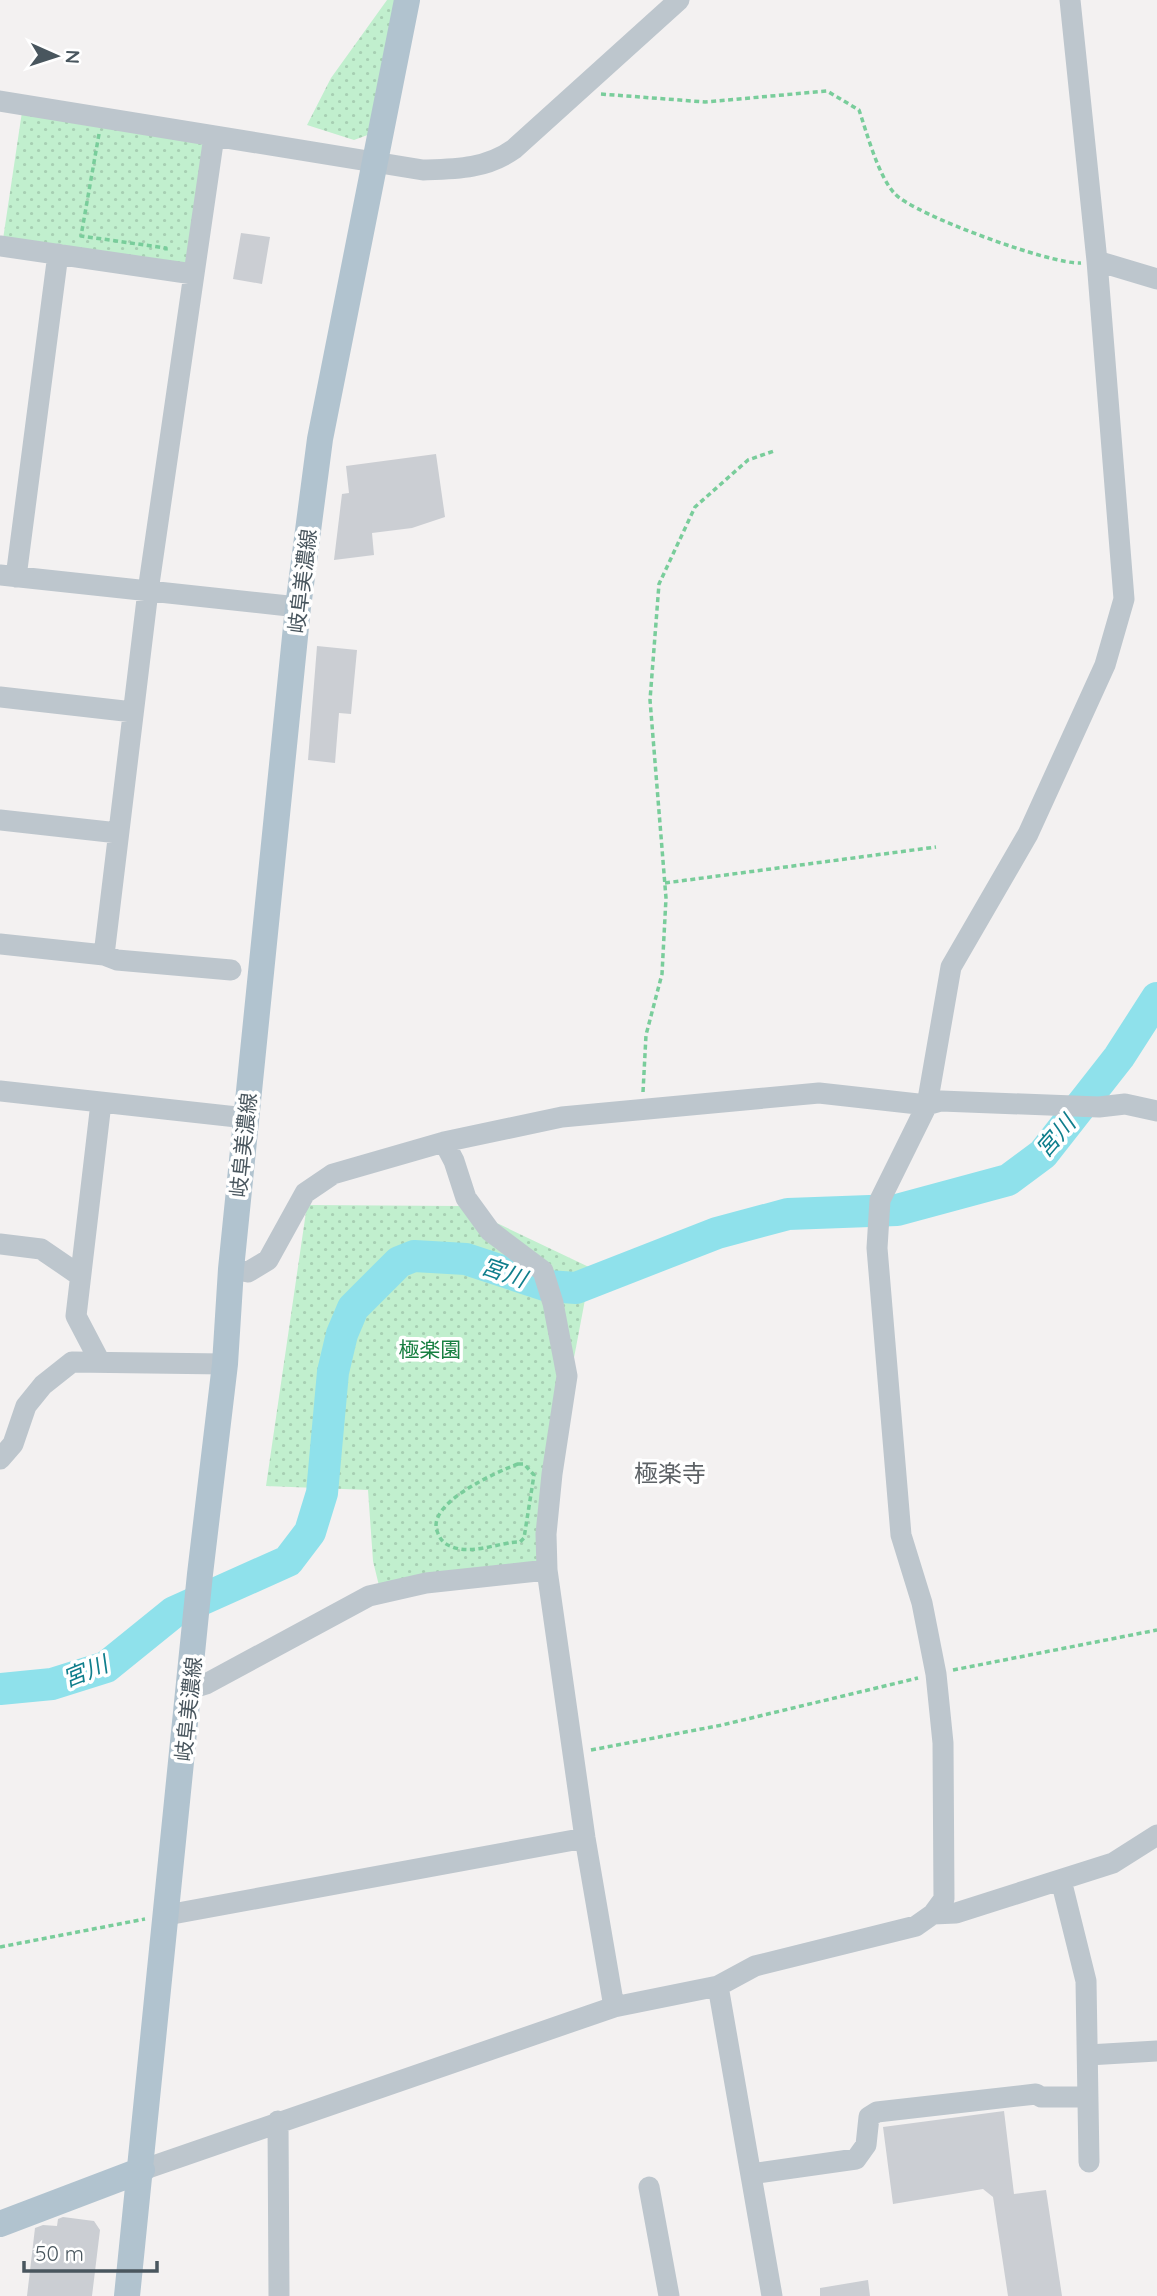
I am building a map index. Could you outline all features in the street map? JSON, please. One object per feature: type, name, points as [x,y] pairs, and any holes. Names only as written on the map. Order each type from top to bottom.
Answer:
[{"type":"main road","name":"岐阜美濃線","points":[[127,2296],[142,2170],[200,1574],[225,1364],[231,1269],[298,607],[320,439],[407,0]]},
{"type":"main road","points":[[0,2224],[142,2170]]},
{"type":"street","points":[[0,101],[423,170],[475,167],[493,162],[524,140],[679,0]]},
{"type":"street","points":[[142,2170],[614,2007],[718,1986],[755,1966],[916,1926],[933,1914],[944,1899],[943,1743],[936,1674],[922,1602],[901,1535],[877,1248],[880,1200],[927,1105],[951,967],[1028,834],[1105,665],[1119,626],[1124,599],[1097,261],[1070,0]]},
{"type":"street","points":[[104,955],[148,591],[214,136]]},
{"type":"street","points":[[0,246],[193,274]]},
{"type":"street","points":[[58,254],[8,576],[298,607]]},
{"type":"street","points":[[1097,261],[1157,279]]},
{"type":"street","points":[[0,697],[132,712]]},
{"type":"street","points":[[0,820],[118,834]]},
{"type":"street","points":[[0,944],[104,955],[117,960],[231,970]]},
{"type":"street","points":[[0,1091],[246,1118]]},
{"type":"street","points":[[231,1269],[248,1272],[268,1260],[305,1193],[333,1174],[444,1142],[562,1117],[820,1093],[927,1105],[941,1101],[1098,1107],[1125,1104],[1157,1111]]},
{"type":"street","points":[[99,1360],[76,1317],[101,1103]]},
{"type":"street","points":[[444,1142],[454,1161],[466,1198],[490,1231],[543,1271],[553,1303],[567,1376],[554,1455],[546,1534],[547,1570],[585,1838],[614,2007]]},
{"type":"street","points":[[0,1244],[41,1249],[79,1275]]},
{"type":"street","points":[[0,1459],[13,1444],[26,1406],[43,1385],[72,1362],[99,1360],[225,1364]]},
{"type":"street","points":[[190,1689],[206,1684],[369,1596],[426,1583],[547,1570]]},
{"type":"street","points":[[933,1914],[956,1913],[1113,1863],[1157,1835]]},
{"type":"street","points":[[167,1915],[585,1838]]},
{"type":"street","points":[[1061,1880],[1086,1981],[1089,2162]]},
{"type":"street","points":[[718,1986],[772,2296]]},
{"type":"street","points":[[1088,2055],[1157,2051]]},
{"type":"street","points":[[751,2174],[856,2159],[866,2145],[869,2117],[877,2112],[1036,2094],[1041,2097],[1088,2097]]},
{"type":"street","points":[[278,2121],[278,2296]]},
{"type":"street","points":[[649,2187],[669,2296]]},
{"type":"path","points":[[579,89],[617,98],[705,102],[827,91],[859,110],[871,146],[894,193],[909,205],[998,241],[1068,264],[1097,261]]},
{"type":"path","points":[[102,118],[81,236],[166,248],[163,270]]},
{"type":"path","points":[[642,1110],[646,1035],[662,974],[665,883],[650,700],[659,584],[695,507],[727,475],[748,460],[774,451]]},
{"type":"path","points":[[665,883],[936,847]]},
{"type":"path","points":[[518,1464],[524,1464],[534,1475],[528,1523],[520,1542],[472,1548],[451,1547],[441,1541],[436,1519],[444,1505],[465,1489],[518,1464]]},
{"type":"path","points":[[573,1753],[722,1725],[936,1674],[1157,1630]]},
{"type":"path","points":[[0,1947],[167,1915]]},
{"type":"green space","points":[[387,0],[411,0],[392,126],[354,140],[307,125],[331,78]]},
{"type":"green space","points":[[23,105],[214,136],[193,274],[2,246]]},
{"type":"green space","name":"極楽園","points":[[307,1205],[461,1206],[591,1268],[552,1474],[547,1570],[381,1594],[373,1561],[368,1490],[266,1486]]},
{"type":"building","points":[[241,233],[270,237],[262,284],[233,279]]},
{"type":"building","points":[[436,454],[445,517],[412,528],[372,533],[374,555],[334,560],[342,494],[349,493],[346,466]]},
{"type":"building","points":[[317,646],[357,650],[351,714],[339,713],[335,763],[308,760]]},
{"type":"building","points":[[1004,2111],[1014,2194],[1046,2190],[1062,2296],[1008,2296],[993,2197],[983,2189],[893,2204],[883,2127]]},
{"type":"building","points":[[63,2217],[94,2221],[100,2230],[92,2296],[27,2296],[35,2228],[43,2225],[57,2226],[58,2219]]},
{"type":"building","points":[[868,2280],[870,2296],[820,2296],[820,2288]]},
{"type":"waterway","name":"宮川","points":[[0,1689],[52,1684],[106,1667],[174,1612],[288,1561],[310,1532],[322,1493],[333,1372],[342,1334],[353,1308],[399,1262],[414,1256],[466,1259],[548,1286],[576,1288],[717,1233],[788,1214],[897,1210],[1008,1180],[1043,1154],[1119,1057],[1157,998]]},
{"type":"district","name":"極楽寺","points":[[670,1473]]}]
